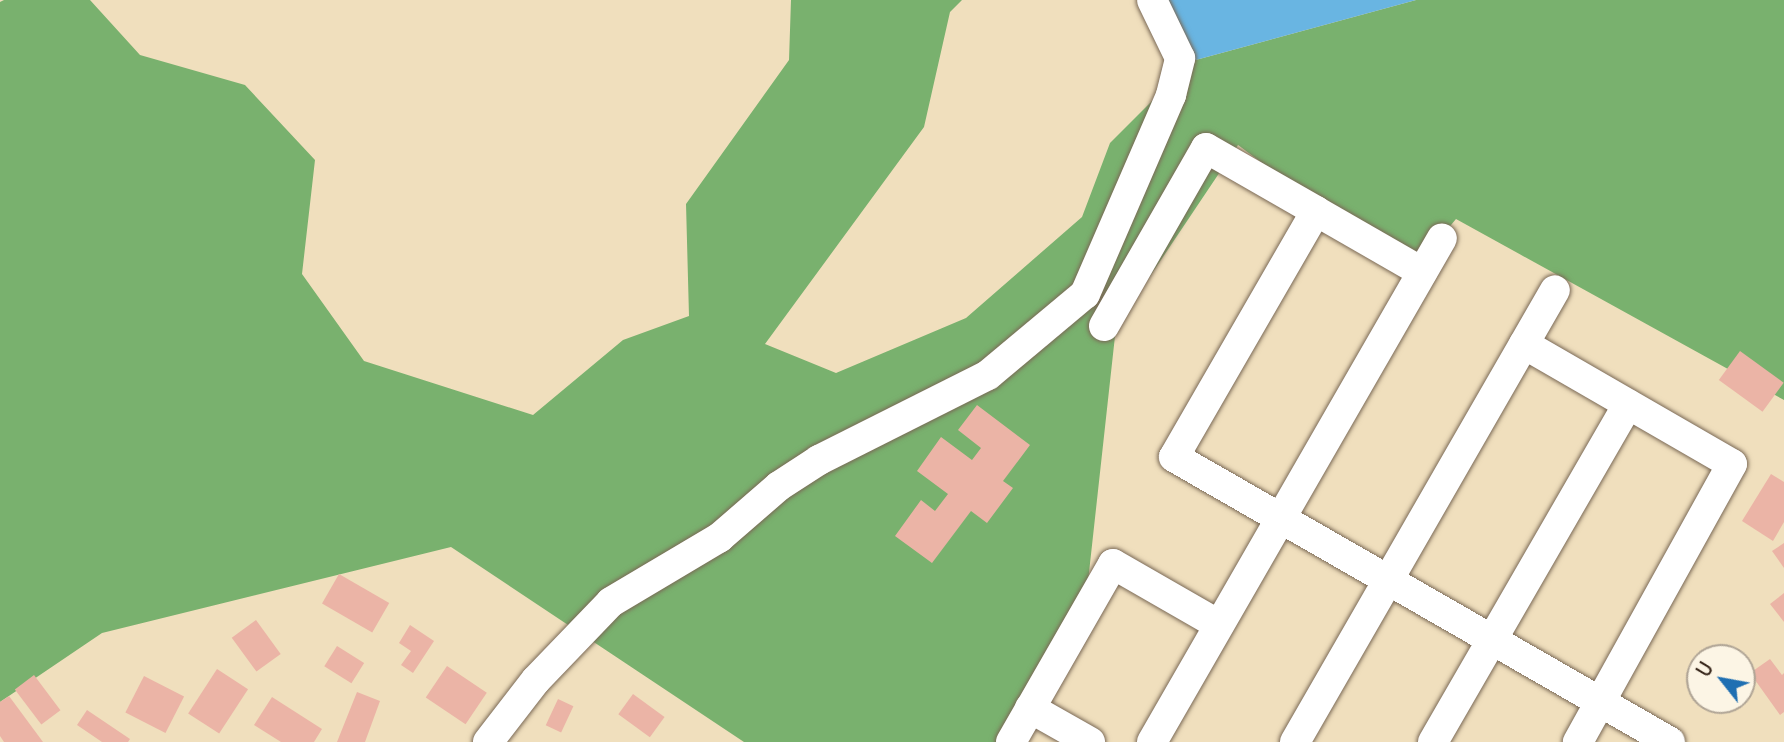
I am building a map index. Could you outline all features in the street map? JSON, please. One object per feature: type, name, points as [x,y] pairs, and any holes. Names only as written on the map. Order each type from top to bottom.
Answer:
[{"type":"street","points":[[488,742],[536,680],[611,602],[719,538],[779,486],[819,460],[988,375],[1085,294],[1171,95],[1180,58],[1152,0]]},
{"type":"street","points":[[1104,326],[1206,148],[1422,272]]},
{"type":"street","points":[[1316,211],[1174,457],[1670,742]]},
{"type":"street","points":[[1152,742],[1442,237]]},
{"type":"street","points":[[1295,742],[1555,290]]},
{"type":"street","points":[[1524,344],[1732,464],[1578,742]]},
{"type":"street","points":[[1433,742],[1628,404]]},
{"type":"street","points":[[1011,742],[1113,564],[1219,625]]},
{"type":"street","points":[[1030,708],[1090,742]]},
{"type":"green space","points":[[90,0],[140,55],[245,85],[315,160],[302,274],[364,361],[533,415],[623,340],[689,316],[686,204],[789,60],[791,0],[962,0],[950,12],[924,127],[765,344],[836,373],[966,318],[1082,217],[1110,143],[1192,61],[1416,0],[1784,0],[1784,400],[1456,219],[1411,273],[1238,145],[1116,327],[1084,618],[1018,742],[744,742],[451,547],[102,633],[0,702],[0,2]]},
{"type":"water","points":[[1165,0],[1416,0],[1192,61]]},
{"type":"building","points":[[1740,351],[1784,383],[1763,412],[1719,380]]},
{"type":"building","points":[[977,405],[1030,445],[1003,481],[1013,488],[987,523],[971,511],[932,563],[895,536],[921,500],[935,511],[948,494],[917,471],[941,437],[972,460],[981,448],[958,430]]},
{"type":"building","points":[[1771,474],[1784,482],[1784,522],[1773,541],[1742,521]]},
{"type":"building","points":[[1784,543],[1784,568],[1772,551]]},
{"type":"building","points":[[339,574],[389,603],[372,632],[322,603]]},
{"type":"building","points":[[1784,593],[1784,622],[1770,604]]},
{"type":"building","points":[[256,620],[281,654],[256,672],[232,638]]},
{"type":"building","points":[[410,625],[434,641],[413,673],[401,665],[411,651],[399,643]]},
{"type":"building","points":[[337,646],[364,663],[351,683],[324,666]]},
{"type":"building","points":[[1770,659],[1782,675],[1784,673],[1784,712],[1780,715],[1756,681],[1756,669]]},
{"type":"building","points":[[447,666],[487,693],[466,724],[426,698]]},
{"type":"building","points":[[217,669],[248,689],[219,734],[188,713]]},
{"type":"building","points":[[34,675],[60,710],[41,725],[15,689]]},
{"type":"building","points":[[144,676],[184,696],[165,733],[125,713]]},
{"type":"building","points":[[357,692],[380,701],[365,742],[337,742]]},
{"type":"building","points":[[633,694],[665,717],[650,737],[618,714]]},
{"type":"building","points":[[9,696],[43,742],[4,742],[0,736],[0,702]]},
{"type":"building","points":[[272,697],[322,729],[314,742],[281,742],[254,725]]},
{"type":"building","points":[[558,699],[573,706],[561,732],[546,725]]},
{"type":"building","points":[[87,710],[130,739],[128,742],[102,742],[77,725]]}]
